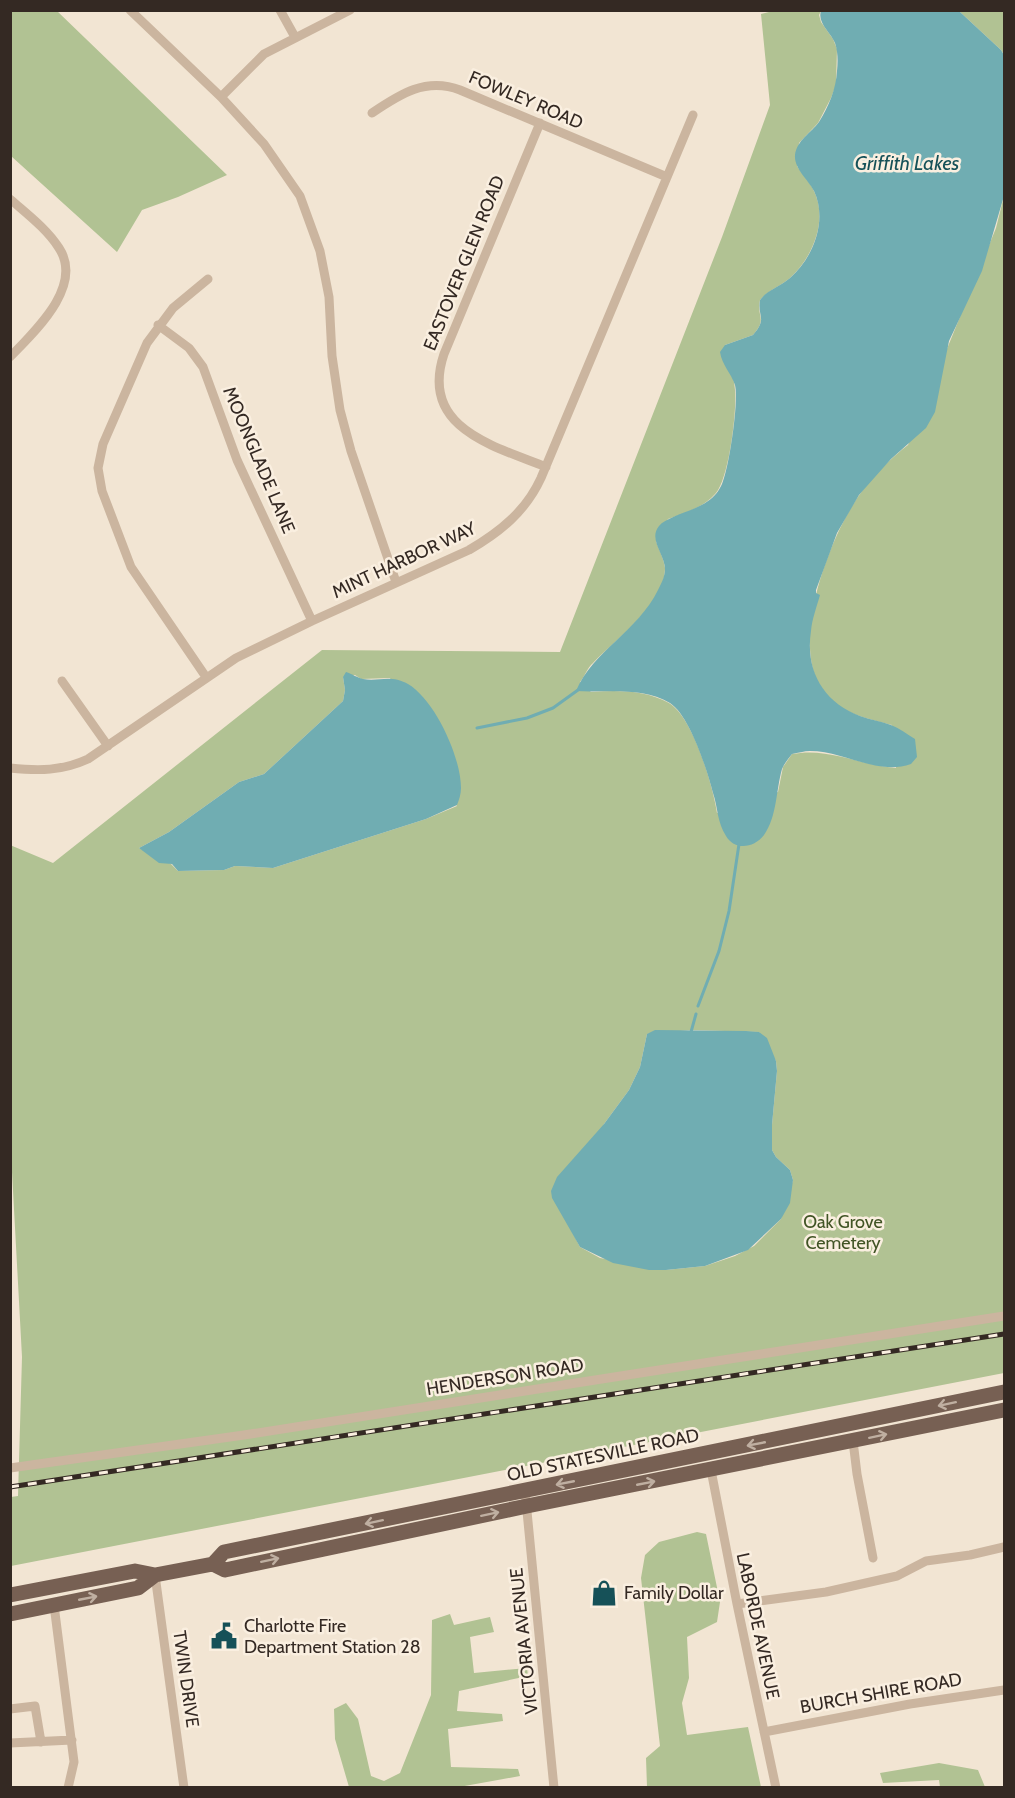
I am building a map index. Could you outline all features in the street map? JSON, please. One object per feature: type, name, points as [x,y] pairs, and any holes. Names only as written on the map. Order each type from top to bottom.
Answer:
[{"type":"main road","name":"OLD STATESVILLE ROAD","points":[[10,1595],[135,1571],[155,1575],[213,1564],[225,1570],[526,1498],[1005,1392]]},
{"type":"main road","name":"OLD STATESVILLE ROAD","points":[[526,1498],[711,1470],[1005,1410]]},
{"type":"main road","name":"OLD STATESVILLE ROAD","points":[[10,1614],[138,1588],[155,1575]]},
{"type":"street","points":[[130,10],[221,97],[264,144],[300,196],[320,251],[329,297],[332,356],[340,410],[351,451],[396,582]]},
{"type":"street","points":[[280,10],[295,37]]},
{"type":"street","points":[[221,97],[264,54],[350,10]]},
{"type":"street","name":"FOWLEY ROAD","points":[[372,113],[407,91],[422,86],[437,85],[460,90],[668,177]]},
{"type":"street","name":"MINT HARBOR WAY","points":[[10,768],[37,771],[58,769],[79,763],[108,746],[206,677],[252,650],[469,550],[502,529],[526,504],[546,467],[693,115]]},
{"type":"street","name":"EASTOVER GLEN ROAD","points":[[540,123],[444,354],[439,379],[444,404],[452,419],[464,431],[546,467]]},
{"type":"street","points":[[10,199],[42,228],[60,249],[66,269],[63,293],[39,327],[10,357]]},
{"type":"street","points":[[206,677],[131,567],[102,491],[99,460],[137,362],[158,326],[182,300],[208,279]]},
{"type":"street","name":"MOONGLADE LANE","points":[[158,326],[189,348],[203,368],[237,460],[312,621]]},
{"type":"street","points":[[62,681],[108,746]]},
{"type":"street","name":"HENDERSON ROAD","points":[[10,1468],[244,1435],[1005,1316]]},
{"type":"street","points":[[853,1441],[873,1558]]},
{"type":"street","name":"LABORDE AVENUE","points":[[711,1470],[736,1604],[776,1788]]},
{"type":"street","name":"VICTORIA AVENUE","points":[[526,1498],[554,1788]]},
{"type":"street","points":[[736,1604],[826,1593],[897,1576],[926,1561],[1005,1547]]},
{"type":"street","name":"TWIN DRIVE","points":[[155,1575],[184,1788]]},
{"type":"street","points":[[54,1605],[74,1762],[68,1788]]},
{"type":"street","name":"BURCH SHIRE ROAD","points":[[764,1732],[910,1704],[1005,1690]]},
{"type":"street","points":[[10,1709],[35,1706],[42,1742]]},
{"type":"street","points":[[10,1743],[72,1740]]},
{"type":"green space","points":[[11,10],[57,11],[227,175],[142,210],[117,252],[11,156]]},
{"type":"green space","name":"Oak Grove Cemetery","points":[[773,11],[821,11],[819,15],[821,22],[837,49],[836,85],[831,98],[818,123],[799,143],[797,166],[818,201],[819,225],[816,237],[806,259],[790,278],[760,300],[761,321],[753,335],[725,345],[735,400],[731,444],[721,485],[705,503],[668,519],[656,541],[665,568],[663,581],[657,594],[638,620],[591,665],[580,682],[591,692],[641,693],[669,703],[678,711],[694,737],[711,786],[717,813],[778,792],[783,767],[792,754],[818,753],[896,768],[892,725],[857,715],[840,707],[826,695],[815,675],[810,650],[811,623],[816,593],[825,564],[848,513],[870,480],[908,445],[996,228],[1004,196],[1004,1373],[11,1566],[11,1497],[18,1496],[22,1357],[10,1135],[10,845],[53,863],[322,650],[560,652],[722,237],[770,105],[761,14]],"holes":[[[355,675],[361,679],[390,678],[457,806],[426,819],[273,868],[235,866],[224,870],[178,871],[171,864],[139,848],[169,832],[239,782],[264,774],[343,701],[345,690],[343,677]],[[691,1030],[759,1032],[776,1061],[772,1150],[790,1170],[793,1180],[781,1219],[754,1246],[735,1256],[705,1266],[666,1270],[600,1258],[580,1247],[567,1222],[604,1124],[629,1090],[640,1067],[647,1034]]]},
{"type":"green space","points":[[959,11],[1004,11],[1004,55],[1001,50]]},
{"type":"green space","points":[[697,1532],[706,1534],[720,1602],[717,1622],[687,1637],[689,1678],[682,1703],[687,1735],[748,1727],[761,1787],[647,1787],[646,1758],[660,1746],[641,1578],[645,1555],[659,1542]]},
{"type":"green space","points":[[450,1614],[454,1625],[490,1617],[494,1632],[470,1637],[474,1673],[527,1668],[528,1676],[459,1691],[457,1711],[502,1714],[503,1721],[448,1729],[451,1767],[518,1769],[520,1776],[459,1787],[349,1787],[335,1739],[334,1709],[346,1703],[358,1719],[371,1776],[384,1781],[400,1773],[431,1695],[432,1620]]},
{"type":"green space","points":[[939,1763],[978,1770],[985,1787],[940,1787],[939,1780],[883,1783],[880,1773]]},
{"type":"water","name":"Griffith Lakes","points":[[821,11],[959,11],[1001,50],[1004,55],[1004,196],[982,271],[949,341],[935,412],[926,428],[891,459],[859,495],[837,533],[816,590],[816,593],[820,595],[812,622],[810,645],[811,659],[819,683],[836,702],[847,710],[894,726],[915,739],[917,757],[911,764],[886,767],[823,752],[808,751],[792,754],[782,769],[774,812],[764,835],[755,843],[739,846],[730,841],[723,831],[702,758],[691,731],[670,703],[636,692],[576,691],[593,664],[639,617],[659,588],[665,569],[655,536],[659,526],[668,519],[702,505],[721,487],[730,450],[736,393],[735,385],[720,352],[725,345],[753,335],[761,321],[760,300],[798,270],[816,238],[819,226],[818,203],[814,191],[797,165],[795,155],[801,141],[823,116],[835,84],[838,64],[837,50],[821,20]]},
{"type":"water","points":[[346,672],[363,679],[402,681],[418,692],[428,703],[445,730],[457,761],[461,788],[457,805],[426,819],[273,868],[235,866],[224,870],[178,871],[172,864],[159,863],[139,848],[169,832],[239,782],[264,774],[343,701],[345,690],[343,677]]},
{"type":"water","points":[[655,1030],[759,1032],[767,1038],[776,1061],[772,1150],[790,1170],[793,1180],[790,1203],[781,1219],[748,1250],[705,1266],[649,1270],[613,1263],[580,1247],[552,1198],[551,1191],[557,1177],[604,1124],[629,1090],[640,1067],[647,1034]]},
{"type":"waterway","points":[[477,728],[527,718],[553,708],[578,690]]},
{"type":"waterway","points":[[698,1006],[719,951],[729,911],[739,844]]},
{"type":"waterway","points":[[691,1032],[696,1014]]},
{"type":"railway","points":[[10,1487],[1004,1334]]},
{"type":"place","name":"Family Dollar","points":[[604,1593]]},
{"type":"place","name":"Charlotte Fire Department Station 28","points":[[224,1636]]}]
